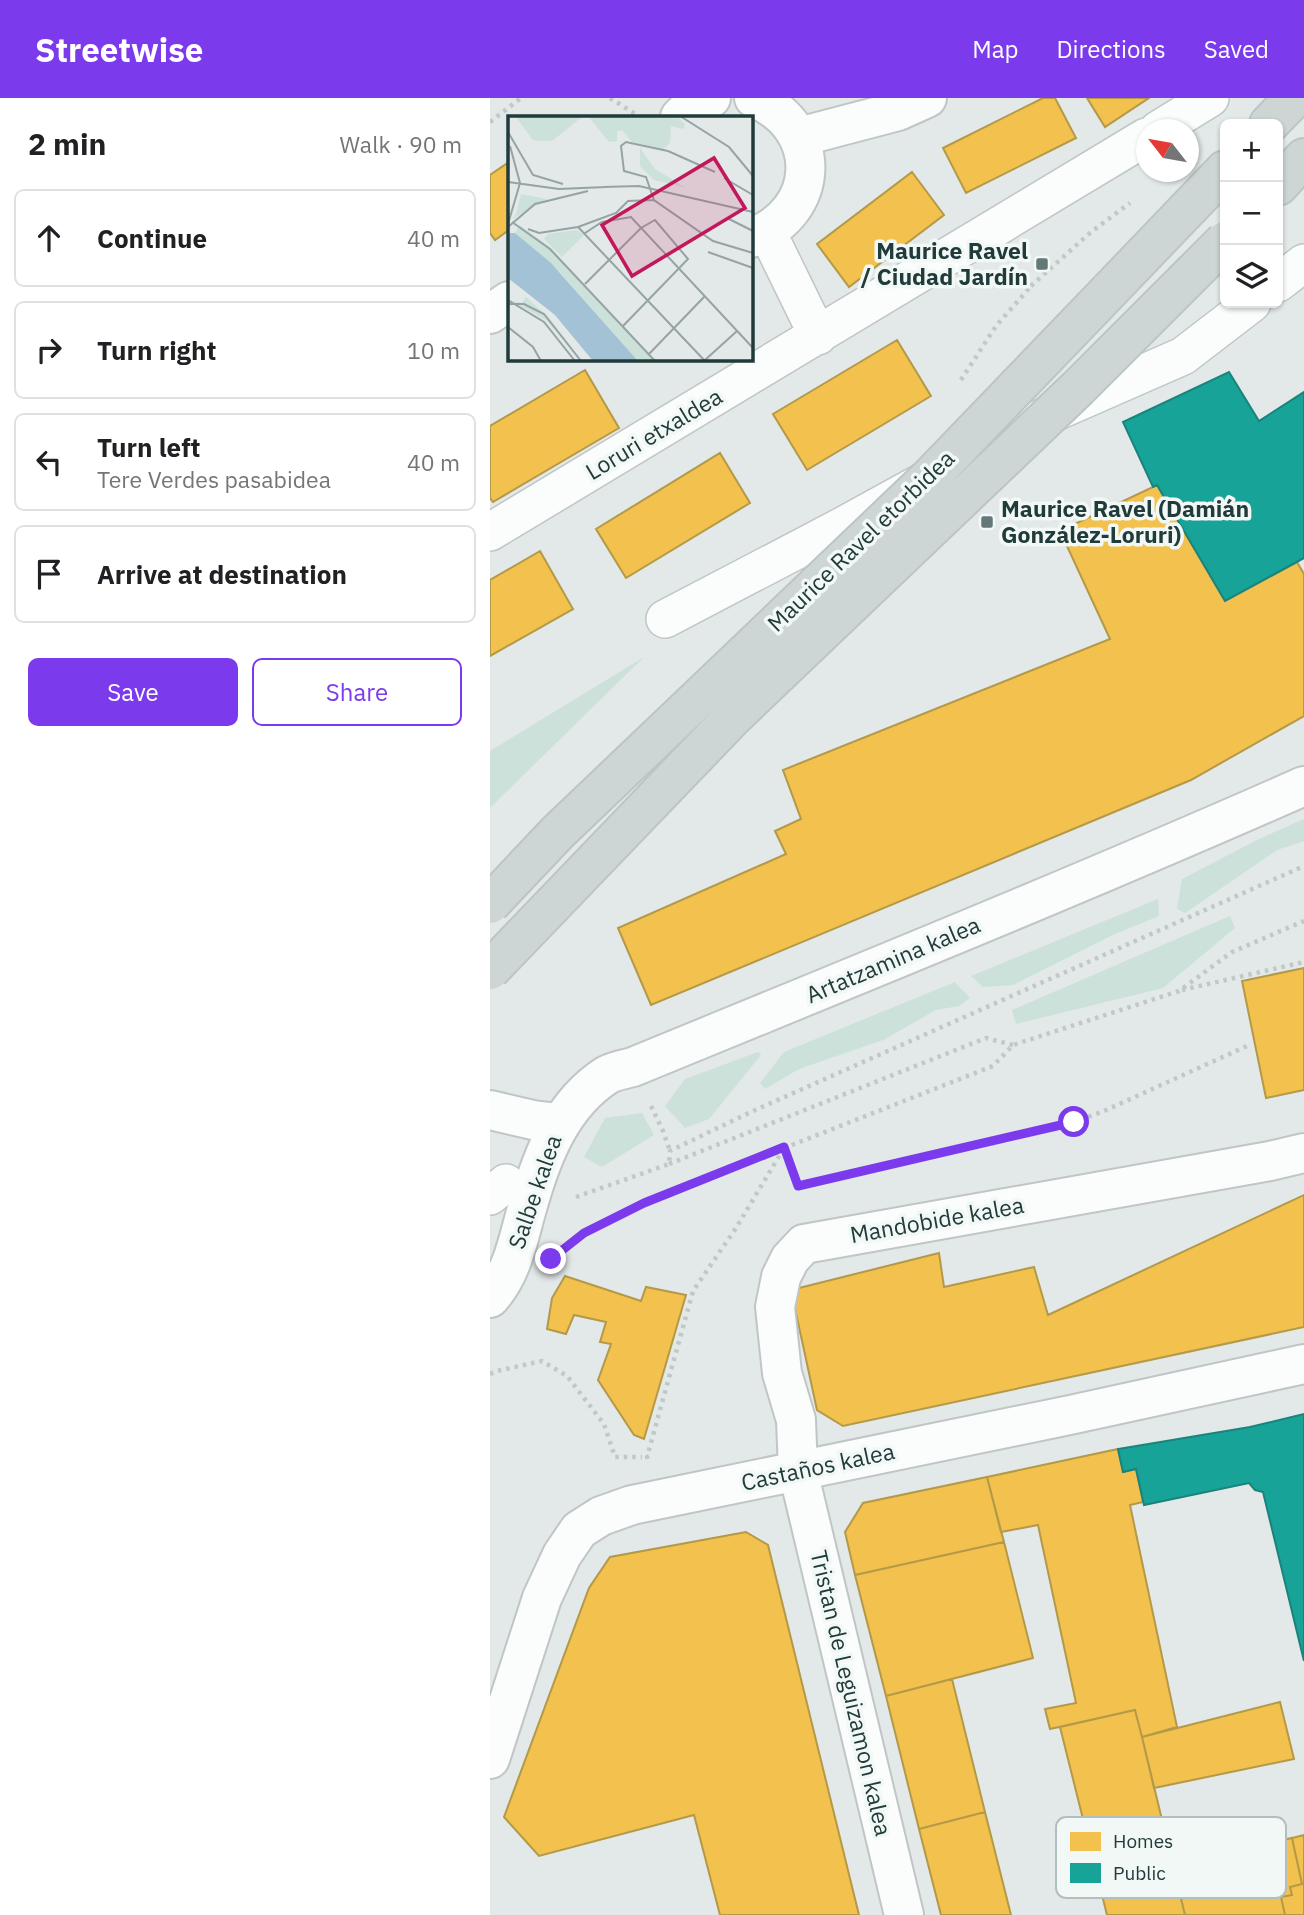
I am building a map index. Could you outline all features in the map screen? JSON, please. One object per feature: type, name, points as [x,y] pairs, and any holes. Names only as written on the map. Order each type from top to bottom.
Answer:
[{"type":"main road","points":[[1274,119],[1294,98]]},
{"type":"main road","points":[[1282,182],[1304,158]]},
{"type":"main road","name":"Maurice Ravel etorbidea","points":[[490,904],[567,824],[931,476],[1220,175]]},
{"type":"main road","name":"Maurice Ravel etorbidea","points":[[490,970],[733,717],[1078,388],[1221,245]]},
{"type":"street","points":[[681,116],[711,98]]},
{"type":"street","points":[[754,98],[769,104],[787,118],[799,137],[805,158],[805,180],[798,201],[785,219],[767,232],[763,243],[818,336]]},
{"type":"street","points":[[799,137],[898,111],[926,98]]},
{"type":"street","points":[[1176,119],[1210,98]]},
{"type":"street","name":"Loruri etxaldea","points":[[490,532],[1136,142]]},
{"type":"street","points":[[1283,279],[1304,263]]},
{"type":"street","points":[[490,314],[508,302]]},
{"type":"street","points":[[665,619],[839,528],[1027,424],[1183,356],[1246,308]]},
{"type":"street","name":"Artatzamina kalea","points":[[559,1123],[579,1100],[609,1074],[633,1067],[832,985],[1304,786]]},
{"type":"street","points":[[490,1110],[559,1123]]},
{"type":"street","name":"Salbe kalea","points":[[490,1298],[508,1271],[528,1202],[559,1123]]},
{"type":"street","name":"Mandobide kalea","points":[[798,1471],[796,1420],[782,1373],[775,1307],[781,1277],[790,1259],[804,1244],[1304,1153]]},
{"type":"street","name":"Castaños kalea","points":[[490,1759],[542,1598],[562,1555],[579,1530],[601,1516],[632,1505],[1304,1364]]},
{"type":"street","name":"Tristan de Leguizamon kalea","points":[[798,1471],[904,1915]]},
{"type":"path","points":[[490,122],[521,98]]},
{"type":"path","points":[[610,98],[639,116]]},
{"type":"path","points":[[958,384],[996,326],[1031,286],[1091,232],[1134,200]]},
{"type":"path","points":[[1003,266],[1031,286]]},
{"type":"path","points":[[670,1151],[948,1023],[1304,866]]},
{"type":"path","points":[[1180,990],[1232,952],[1304,921]]},
{"type":"path","points":[[551,1259],[584,1233],[644,1203],[993,1066],[1013,1045],[1180,990],[1304,962]]},
{"type":"path","points":[[569,1200],[669,1164],[986,1038],[1013,1045]]},
{"type":"path","points":[[784,1147],[798,1186],[1074,1122],[1247,1046]]},
{"type":"path","points":[[653,1109],[670,1151],[669,1164]]},
{"type":"path","points":[[647,1457],[693,1291],[736,1228],[784,1147]]},
{"type":"path","points":[[490,1374],[542,1361],[567,1376],[604,1424],[615,1457],[657,1455]]},
{"type":"green space","points":[[644,657],[499,799],[490,808],[490,751]]},
{"type":"green space","points":[[1304,819],[1304,841],[1277,850],[1185,913],[1177,909],[1182,879]]},
{"type":"green space","points":[[1158,899],[1159,916],[1115,934],[1013,985],[983,987],[971,976]]},
{"type":"green space","points":[[1230,916],[1235,928],[1163,988],[1016,1024],[1012,1010]]},
{"type":"green space","points":[[955,982],[970,998],[959,1006],[936,1010],[883,1040],[799,1069],[765,1089],[760,1083],[784,1052]]},
{"type":"green space","points":[[758,1052],[761,1055],[709,1119],[685,1128],[665,1106],[685,1079]]},
{"type":"green space","points":[[642,1113],[654,1135],[602,1167],[584,1157],[605,1118]]},
{"type":"building: Homes","points":[[1043,98],[1055,98],[1076,138],[966,193],[943,148]]},
{"type":"building: Homes","points":[[1087,98],[1149,98],[1105,127]]},
{"type":"building: Homes","points":[[508,163],[508,231],[495,240],[490,233],[490,175]]},
{"type":"building: Homes","points":[[912,172],[944,215],[849,287],[817,244]]},
{"type":"building: Homes","points":[[897,340],[931,396],[807,470],[773,414]]},
{"type":"building: Homes","points":[[585,370],[619,428],[493,502],[490,498],[490,426]]},
{"type":"building: Homes","points":[[720,453],[750,503],[626,578],[596,529]]},
{"type":"building: Homes","points":[[1157,485],[1225,601],[1297,562],[1304,574],[1304,716],[1191,780],[651,1005],[618,928],[786,854],[775,831],[801,819],[783,770],[1110,639],[1060,531]]},
{"type":"building: Homes","points":[[540,551],[573,609],[490,656],[490,580]]},
{"type":"building: Homes","points":[[1304,968],[1304,1090],[1266,1098],[1242,981]]},
{"type":"building: Homes","points":[[1304,1195],[1304,1327],[843,1426],[817,1410],[791,1290],[939,1253],[944,1287],[1034,1267],[1048,1315]]},
{"type":"building: Homes","points":[[565,1276],[641,1301],[646,1287],[686,1295],[644,1439],[634,1435],[598,1380],[611,1344],[600,1342],[606,1322],[574,1315],[566,1334],[547,1329],[552,1298]]},
{"type":"building: Homes","points":[[1118,1449],[1123,1472],[1136,1469],[1143,1502],[1130,1505],[1177,1727],[1142,1737],[1135,1710],[1050,1729],[1045,1709],[1076,1703],[1038,1525],[1001,1532],[987,1477]]},
{"type":"building: Homes","points":[[987,1477],[1004,1542],[855,1575],[845,1532],[863,1503]]},
{"type":"building: Homes","points":[[746,1532],[768,1545],[859,1915],[720,1915],[694,1815],[539,1856],[504,1817],[589,1588],[610,1557]]},
{"type":"building: Homes","points":[[1004,1542],[1033,1658],[886,1696],[855,1575]]},
{"type":"building: Homes","points":[[952,1679],[985,1812],[919,1829],[886,1696]]},
{"type":"building: Homes","points":[[1280,1702],[1294,1759],[1154,1788],[1142,1737]]},
{"type":"building: Homes","points":[[1135,1710],[1161,1817],[1082,1817],[1060,1727]]},
{"type":"building: Homes","points":[[985,1812],[1011,1915],[941,1915],[919,1829]]},
{"type":"building: Homes","points":[[1304,1835],[1304,1915],[1285,1915],[1281,1898],[1292,1895],[1290,1887],[1302,1884],[1292,1838]]},
{"type":"building: Homes","points":[[1292,1838],[1302,1884],[1290,1887],[1292,1895],[1286,1896],[1286,1839]]},
{"type":"building: Homes","points":[[1103,1898],[1181,1898],[1185,1915],[1107,1915]]},
{"type":"building: Homes","points":[[1181,1898],[1281,1898],[1285,1915],[1185,1915]]},
{"type":"building: Public","points":[[1229,372],[1259,421],[1304,392],[1304,558],[1225,601],[1157,485],[1153,487],[1123,422]]},
{"type":"building: Public","points":[[1304,1414],[1304,1661],[1263,1492],[1255,1490],[1249,1483],[1144,1505],[1136,1469],[1123,1472],[1118,1449],[1250,1427]]},
{"type":"place","name":"Maurice Ravel / Ciudad Jardín","points":[[1042,264]]},
{"type":"place","name":"Maurice Ravel (Damián González-Loruri)","points":[[987,522]]},
{"type":"route","points":[[551,1259],[584,1233],[644,1203],[784,1147],[798,1186],[1074,1122]]}]
